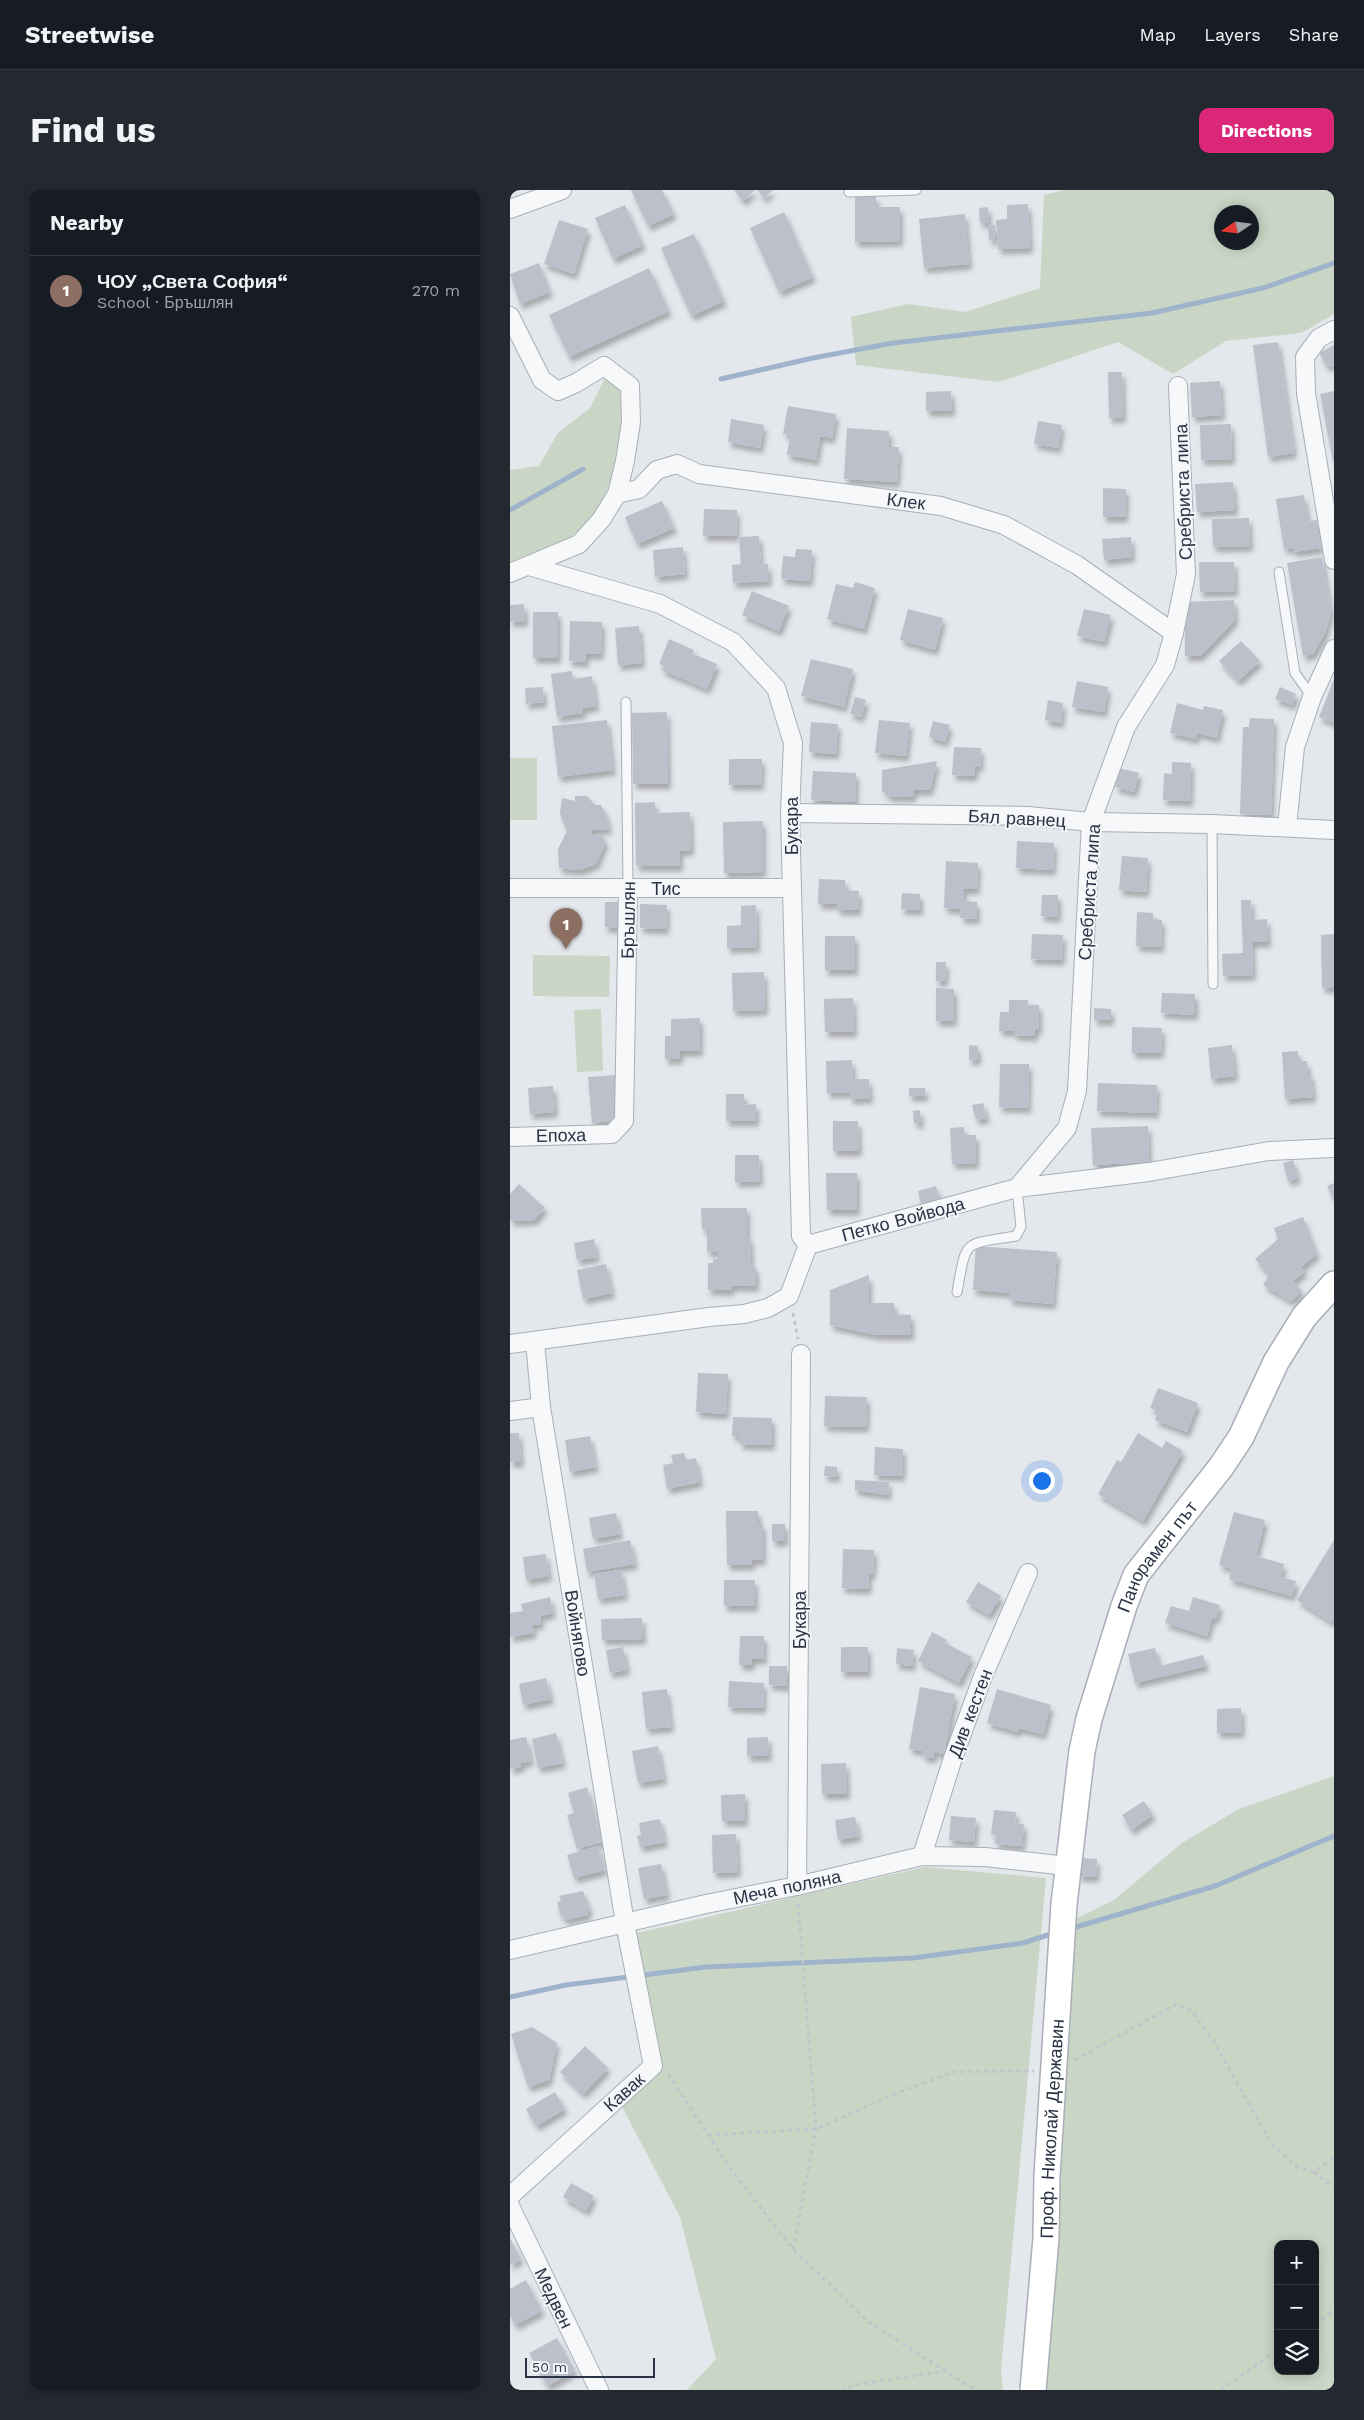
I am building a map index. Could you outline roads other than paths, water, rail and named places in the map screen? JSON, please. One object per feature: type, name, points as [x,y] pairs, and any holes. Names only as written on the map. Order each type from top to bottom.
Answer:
[{"type":"main road","name":"Панорамен път","points":[[1068,1866],[1082,1751],[1089,1719],[1124,1606],[1136,1575],[1221,1467],[1240,1437],[1276,1362],[1304,1317],[1334,1284]]},
{"type":"main road","name":"Проф. Николай Державин","points":[[1033,2390],[1046,2238],[1047,2176],[1068,1866]]},
{"type":"street","points":[[510,209],[562,190]]},
{"type":"street","points":[[510,316],[542,380],[558,390],[576,383],[604,366],[630,386],[631,422],[617,494],[601,520],[579,544],[510,573]]},
{"type":"street","points":[[1334,330],[1319,338],[1305,357],[1306,393],[1334,560]]},
{"type":"street","name":"Сребриста липа","points":[[1017,1188],[1067,1128],[1077,1090],[1091,822],[1126,726],[1165,665],[1186,574],[1178,386]]},
{"type":"street","name":"Клек","points":[[617,494],[639,489],[657,470],[676,464],[699,474],[941,506],[1004,525],[1077,565],[1174,632]]},
{"type":"street","name":"Букара","points":[[529,566],[660,604],[734,642],[776,688],[793,743],[790,813],[801,1236],[808,1246]]},
{"type":"street","points":[[1287,827],[1295,747],[1312,697],[1334,649]]},
{"type":"street","name":"Бял равнец","points":[[790,813],[1028,816],[1091,822],[1212,824],[1334,830]]},
{"type":"street","name":"Тис","points":[[510,888],[792,888]]},
{"type":"street","name":"Бръшлян","points":[[612,1134],[624,1121],[628,888]]},
{"type":"street","name":"Епоха","points":[[510,1137],[612,1134]]},
{"type":"street","name":"Петко Войвода","points":[[808,1246],[1017,1188],[1149,1172],[1269,1151],[1334,1148]]},
{"type":"street","points":[[510,1344],[535,1342],[612,1329],[744,1314],[768,1308],[789,1296],[808,1246]]},
{"type":"street","name":"Войнягово","points":[[535,1342],[541,1407],[625,1923]]},
{"type":"street","name":"Букара","points":[[797,1886],[801,1354]]},
{"type":"street","points":[[510,1411],[541,1407]]},
{"type":"street","name":"Див кестен","points":[[922,1856],[952,1761],[983,1676],[1028,1573]]},
{"type":"street","name":"Меча поляна","points":[[510,1950],[922,1856],[985,1857],[1068,1866]]},
{"type":"street","name":"Кавак","points":[[510,2196],[653,2066],[625,1923]]},
{"type":"street","name":"Медвен","points":[[510,2206],[599,2390]]},
{"type":"lane","points":[[849,192],[916,190]]},
{"type":"lane","points":[[1279,572],[1296,673],[1312,697]]},
{"type":"lane","name":"Бръшлян","points":[[626,702],[628,888]]},
{"type":"lane","points":[[1212,824],[1213,984]]},
{"type":"lane","points":[[957,1292],[964,1254],[968,1247],[974,1243],[1016,1236],[1020,1233],[1017,1188]]},
{"type":"waterway","points":[[721,379],[813,358],[893,343],[1152,313],[1263,288],[1334,263]]},
{"type":"waterway","points":[[510,510],[583,469]]},
{"type":"waterway","points":[[1076,1927],[1215,1886],[1334,1836]]},
{"type":"waterway","points":[[510,1997],[566,1985],[706,1967],[913,1958],[1023,1943],[1051,1934]]},
{"type":"place","name":"ЧОУ „Света София“","points":[[566,949]]}]
